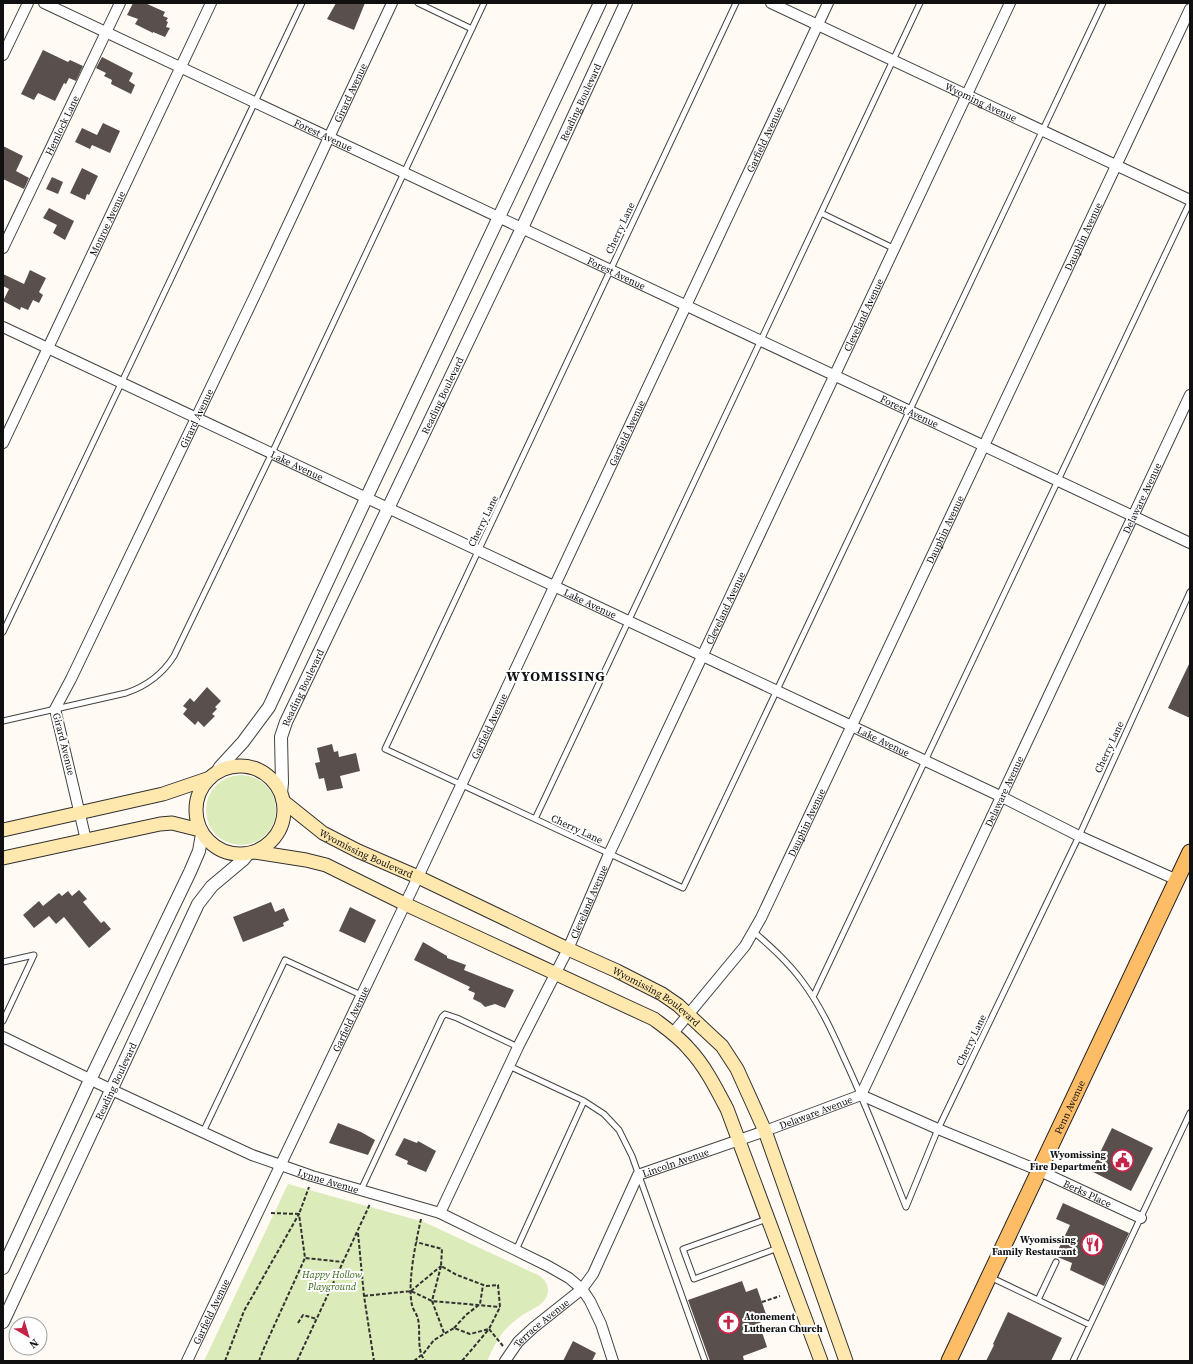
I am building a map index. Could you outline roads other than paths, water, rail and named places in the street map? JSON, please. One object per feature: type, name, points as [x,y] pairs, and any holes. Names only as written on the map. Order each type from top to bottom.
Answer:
[{"type":"main road","points":[[3,830],[164,794],[227,768],[238,766],[254,768],[268,776],[276,784],[282,797],[284,807],[283,820],[279,832],[271,842],[252,853],[237,855],[220,850],[210,843],[201,832],[196,818],[196,806],[202,788],[213,775]]},
{"type":"main road","name":"Wyomissing Boulevard","points":[[282,797],[323,833],[358,851],[418,877],[617,971],[662,994],[678,1005],[722,1046],[737,1069],[765,1131],[846,1361]]},
{"type":"main road","points":[[3,858],[160,824],[178,824],[201,832]]},
{"type":"main road","name":"Penn Avenue","points":[[949,1361],[1190,852]]},
{"type":"main road","name":"Wyomissing Boulevard","points":[[252,853],[306,860],[326,865],[405,904],[654,1019],[673,1034],[689,1049],[713,1083],[727,1109],[821,1361]]},
{"type":"street","points":[[3,55],[28,3]]},
{"type":"street","name":"Forest Avenue","points":[[44,3],[1190,543]]},
{"type":"street","name":"Hemlock Lane","points":[[3,248],[120,3]]},
{"type":"street","name":"Monroe Avenue","points":[[3,443],[211,3]]},
{"type":"street","name":"Girard Avenue","points":[[86,840],[81,812],[55,709],[196,418],[392,3]]},
{"type":"street","points":[[213,775],[247,737],[269,707],[600,3]]},
{"type":"street","name":"Reading Boulevard","points":[[282,797],[281,737],[286,722],[522,228],[626,3]]},
{"type":"street","name":"Wyoming Avenue","points":[[771,3],[1190,201]]},
{"type":"street","name":"Garfield Avenue","points":[[187,1361],[418,877],[828,3]]},
{"type":"street","name":"Cleveland Avenue","points":[[440,1213],[518,1047],[568,949],[609,854],[1010,3]]},
{"type":"street","name":"Dauphin Avenue","points":[[673,1034],[745,946],[761,918],[1190,9]]},
{"type":"street","name":"Lake Avenue","points":[[3,327],[1000,796],[1079,836],[1177,880]]},
{"type":"street","name":"Delaware Avenue","points":[[765,1131],[861,1095],[1000,796],[1190,395]]},
{"type":"street","points":[[3,1268],[90,1080],[190,872],[199,851],[201,832]]},
{"type":"street","name":"Reading Boulevard","points":[[3,1322],[198,904],[212,886],[252,853]]},
{"type":"street","name":"Lynne Avenue","points":[[3,1037],[90,1080],[252,1155],[312,1176],[440,1213],[553,1269],[569,1278],[582,1289],[590,1301],[601,1324],[613,1361]]},
{"type":"street","name":"Berks Place","points":[[861,1095],[938,1129],[1040,1171],[1140,1218]]},
{"type":"street","name":"Lincoln Avenue","points":[[582,1289],[593,1274],[638,1175],[765,1131]]},
{"type":"street","name":"Terrace Avenue","points":[[507,1357],[518,1342],[533,1328],[582,1289]]},
{"type":"lane","points":[[3,632],[302,3]]},
{"type":"lane","points":[[418,3],[472,29]]},
{"type":"lane","points":[[3,721],[139,689],[154,680],[169,664],[178,649],[272,453],[484,3]]},
{"type":"lane","name":"Cherry Lane","points":[[736,3],[385,749],[683,888],[777,691]]},
{"type":"lane","points":[[535,819],[920,3]]},
{"type":"lane","points":[[777,691],[1103,3]]},
{"type":"lane","points":[[814,997],[1190,201]]},
{"type":"lane","points":[[821,213],[895,249]]},
{"type":"lane","name":"Cherry Lane","points":[[753,932],[781,956],[792,968],[814,997],[826,1018],[861,1095],[906,1207],[938,1129],[1079,836],[1190,592]]},
{"type":"lane","points":[[3,962],[34,955],[3,1021]]},
{"type":"lane","points":[[203,1132],[285,960],[361,996]]},
{"type":"lane","points":[[361,1190],[442,1017],[445,1014],[457,1018],[518,1047]]},
{"type":"lane","points":[[509,1066],[584,1101],[604,1114],[619,1130],[632,1156],[705,1361]]},
{"type":"lane","points":[[516,1250],[584,1101]]},
{"type":"lane","points":[[1073,1361],[1190,1113]]},
{"type":"lane","points":[[768,1218],[683,1249],[694,1279],[779,1248]]},
{"type":"lane","points":[[1038,1300],[1056,1262]]},
{"type":"lane","points":[[989,1277],[1090,1325]]},
{"type":"place","name":"Wyomissing Fire Department","points":[[1122,1160]]},
{"type":"place","name":"Wyomissing Family Restaurant","points":[[1092,1245]]},
{"type":"place","name":"Atonement Lutheran Church","points":[[728,1322]]},
{"type":"district","name":"WYOMISSING","points":[[556,676]]},
{"type":"park label","name":"Happy Hollow Playground","points":[[332,1280]]}]
